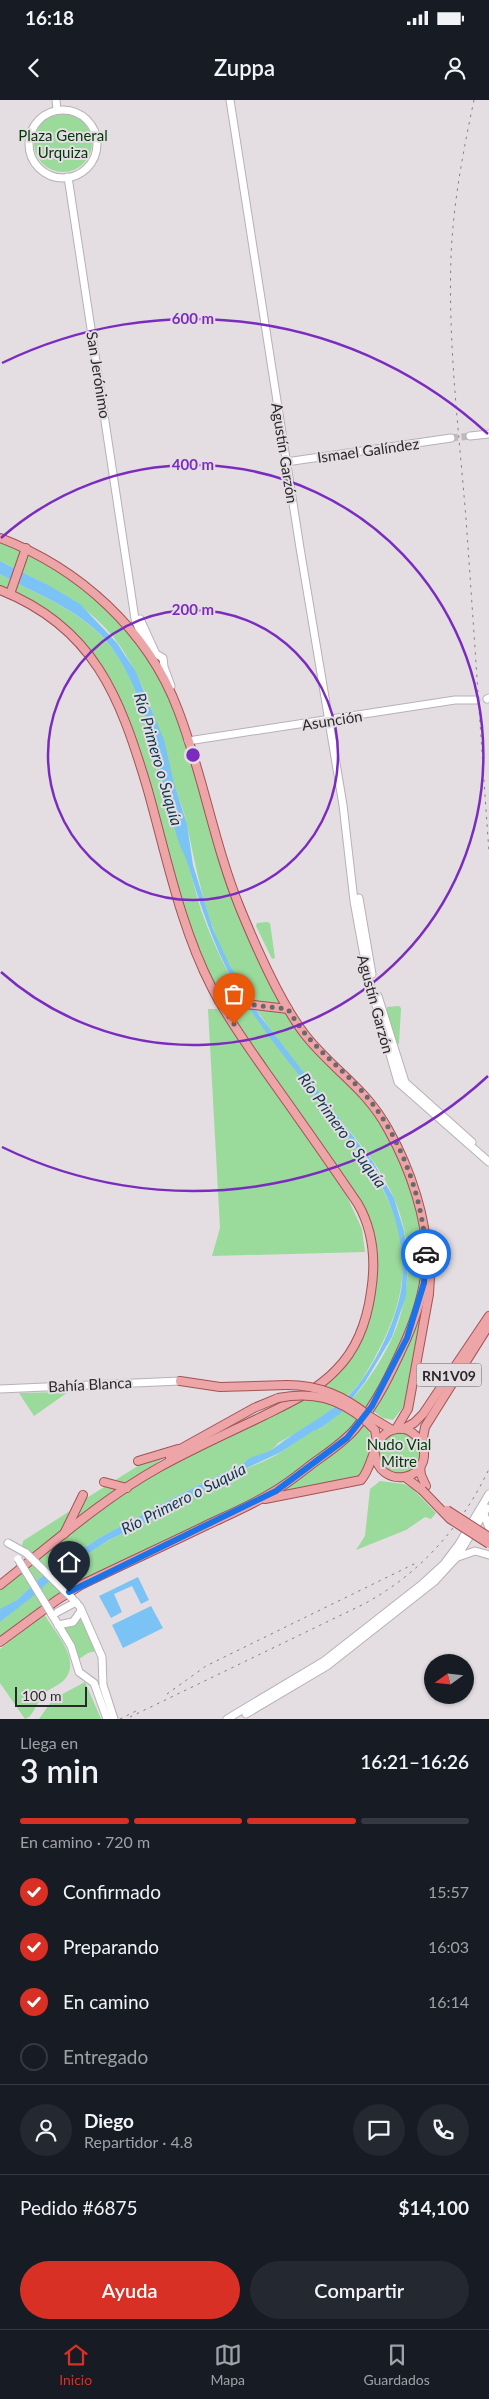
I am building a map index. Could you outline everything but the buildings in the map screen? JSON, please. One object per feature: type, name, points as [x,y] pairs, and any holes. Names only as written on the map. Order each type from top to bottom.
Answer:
[{"type":"main road","points":[[56,100],[57,110]]},
{"type":"main road","name":"Agustín Garzón","points":[[230,100],[286,462],[343,804],[361,942],[374,1003],[396,1077],[404,1089],[489,1162]]},
{"type":"main road","points":[[57,110],[68,110],[83,117],[93,129],[96,139],[93,160],[78,174],[68,177],[58,177],[44,171],[33,160],[30,150],[29,139],[36,124],[47,114],[57,110]]},
{"type":"main road","name":"San Jerónimo","points":[[68,177],[136,624],[152,658]]},
{"type":"main road","points":[[470,436],[489,434]]},
{"type":"main road","name":"Ismael Galíndez","points":[[286,462],[451,438]]},
{"type":"main road","points":[[0,538],[57,566],[96,595],[124,621],[152,658],[176,703],[240,908],[287,1009],[307,1038],[359,1088],[387,1127],[410,1178],[431,1264],[429,1294],[408,1409],[397,1430],[383,1435],[377,1443]]},
{"type":"main road","points":[[10,594],[25,551]]},
{"type":"main road","name":"San Jerónimo","points":[[129,574],[141,624],[156,654],[163,658],[164,667],[176,703]]},
{"type":"main road","points":[[0,590],[36,608],[61,625],[89,655],[110,686],[130,732],[190,935],[222,1001],[362,1212],[373,1246],[372,1283],[366,1316],[360,1333],[348,1355],[330,1376],[300,1397],[157,1468]]},
{"type":"main road","name":"Asunción","points":[[188,741],[454,700],[476,700]]},
{"type":"main road","name":"Agustín Garzón","points":[[343,804],[348,817],[359,900],[372,976],[401,1074],[407,1084],[489,1155]]},
{"type":"main road","points":[[222,1001],[287,1009]]},
{"type":"main road","points":[[0,1642],[80,1585],[276,1491],[354,1431],[372,1406],[392,1370],[416,1315],[426,1269],[424,1232]]},
{"type":"main road","name":"RN1V09","points":[[397,1430],[414,1423],[423,1414],[489,1316]]},
{"type":"main road","name":"RN1V09","points":[[422,1445],[425,1428],[489,1325]]},
{"type":"main road","points":[[180,1381],[220,1387],[309,1386],[336,1394],[367,1418],[375,1430],[377,1443],[375,1454],[366,1476],[357,1482],[258,1500]]},
{"type":"main road","name":"Bahía Blanca","points":[[0,1389],[180,1381]]},
{"type":"main road","points":[[0,1585],[182,1448],[262,1403],[278,1398],[299,1395],[322,1396],[345,1405],[367,1418],[397,1430],[413,1433],[422,1445],[424,1456],[420,1467],[420,1475],[424,1488],[450,1519],[489,1544]]},
{"type":"main road","points":[[138,1461],[182,1448]]},
{"type":"main road","points":[[375,1454],[378,1464],[386,1474],[394,1477],[405,1477],[424,1488],[453,1515],[489,1537]]},
{"type":"main road","points":[[405,1477],[420,1467]]},
{"type":"main road","points":[[104,1482],[127,1488]]},
{"type":"main road","points":[[237,1719],[337,1659],[435,1581],[457,1557],[489,1494]]},
{"type":"main road","points":[[63,1536],[83,1495]]},
{"type":"main road","points":[[227,1719],[285,1686],[350,1642],[429,1578],[467,1538],[489,1504]]},
{"type":"main road","points":[[484,1514],[489,1528]]},
{"type":"main road","points":[[467,1538],[477,1551],[489,1555]]},
{"type":"main road","points":[[107,1719],[94,1683],[79,1672],[70,1646],[8,1543],[26,1553],[74,1600],[81,1611],[104,1661],[103,1685],[114,1719]]},
{"type":"main road","points":[[457,1557],[477,1551]]},
{"type":"main road","points":[[51,1614],[74,1600]]},
{"type":"main road","points":[[58,1625],[71,1623],[81,1611]]},
{"type":"green space","name":"Plaza General Urquiza","points":[[57,114],[69,114],[84,122],[92,137],[92,149],[84,164],[69,172],[57,172],[42,164],[34,149],[34,137],[42,122]]},
{"type":"green space","points":[[0,538],[49,561],[124,621],[168,687],[233,890],[296,1021],[359,1088],[404,1162],[425,1232],[424,1283],[392,1370],[354,1431],[276,1491],[80,1585],[0,1642],[0,1622],[52,1579],[80,1559],[108,1541],[158,1517],[207,1487],[275,1456],[312,1431],[320,1429],[336,1416],[373,1373],[393,1336],[404,1302],[408,1267],[405,1232],[394,1198],[382,1174],[278,1041],[241,986],[222,949],[208,915],[186,819],[163,743],[152,709],[138,677],[120,646],[108,631],[81,606],[50,586],[0,561]]},
{"type":"green space","points":[[0,574],[63,607],[92,627],[105,640],[126,670],[147,722],[171,812],[199,904],[220,956],[244,1000],[279,1049],[354,1145],[378,1180],[396,1219],[401,1239],[403,1261],[398,1301],[385,1337],[362,1379],[332,1409],[278,1443],[271,1450],[169,1500],[99,1538],[40,1578],[17,1600],[0,1610],[0,1585],[157,1468],[300,1397],[330,1376],[361,1333],[374,1259],[366,1220],[219,1001],[190,935],[110,686],[61,625],[0,590]]},
{"type":"green space","points":[[257,923],[270,923],[275,958],[272,959],[256,926]]},
{"type":"green space","points":[[399,1006],[401,1008],[399,1044],[396,1043],[386,1010],[387,1007]]},
{"type":"green space","points":[[208,1009],[217,1009],[343,1188],[362,1229],[365,1252],[212,1256],[220,1228]]},
{"type":"green space","points":[[421,1312],[404,1406],[393,1420],[383,1418],[373,1411],[395,1373]]},
{"type":"green space","points":[[68,1392],[34,1416],[19,1393]]},
{"type":"green space","points":[[362,1423],[369,1431],[370,1437],[368,1460],[363,1472],[358,1476],[337,1483],[280,1492]]},
{"type":"green space","name":"Nudo Vial Mitre","points":[[399,1432],[414,1438],[420,1453],[414,1468],[399,1474],[384,1468],[378,1453],[384,1438]]},
{"type":"green space","points":[[162,1459],[75,1521],[85,1499],[141,1464]]},
{"type":"green space","points":[[380,1481],[404,1484],[412,1488],[436,1513],[431,1519],[425,1517],[406,1530],[356,1550],[365,1536],[370,1489]]},
{"type":"green space","points":[[73,1509],[66,1530],[32,1556],[22,1546],[23,1541]]},
{"type":"green space","points":[[44,1614],[65,1646],[70,1663],[69,1671],[63,1681],[43,1695],[33,1712],[25,1719],[0,1683],[0,1649]]},
{"type":"green space","points":[[80,1618],[96,1651],[88,1653],[79,1659],[62,1628],[73,1626]]},
{"type":"green space","points":[[85,1682],[101,1719],[39,1719],[53,1699]]},
{"type":"water","name":"Río Primero o Suquía","points":[[0,561],[48,585],[80,604],[117,643],[136,672],[164,740],[174,783],[187,824],[193,865],[213,929],[229,964],[260,1016],[373,1162],[394,1198],[404,1231],[408,1259],[406,1296],[392,1337],[365,1382],[342,1412],[321,1428],[313,1431],[281,1452],[215,1483],[173,1506],[160,1516],[109,1540],[62,1570],[0,1622],[0,1609],[17,1600],[40,1578],[99,1538],[247,1460],[273,1449],[331,1410],[348,1396],[367,1373],[390,1327],[400,1296],[402,1254],[397,1225],[387,1198],[378,1181],[336,1121],[259,1023],[233,981],[219,953],[177,837],[147,722],[126,670],[116,654],[93,627],[64,607],[0,574]]},
{"type":"water","points":[[138,1577],[149,1600],[141,1604],[132,1586],[114,1594],[122,1612],[111,1618],[99,1596]]},
{"type":"water","points":[[151,1606],[163,1628],[123,1648],[112,1625]]},
{"type":"tunnel","points":[[451,438],[470,436]]},
{"type":"railway","points":[[474,100],[456,198],[450,291],[455,388],[489,852]]},
{"type":"railway","points":[[130,1717],[364,1604],[385,1592],[404,1578],[437,1547],[466,1510],[489,1469]]},
{"type":"railway","points":[[167,1694],[206,1666],[416,1563]]},
{"type":"railway","points":[[120,1719],[136,1711]]},
{"type":"way so far","points":[[234,1024],[219,1001],[288,1009],[307,1038],[368,1098],[381,1116],[404,1162],[415,1193],[422,1222],[426,1254]]},
{"type":"route","points":[[69,1592],[276,1491],[347,1438],[365,1416],[386,1383],[407,1338],[416,1315],[424,1283],[427,1262],[426,1254]]}]
